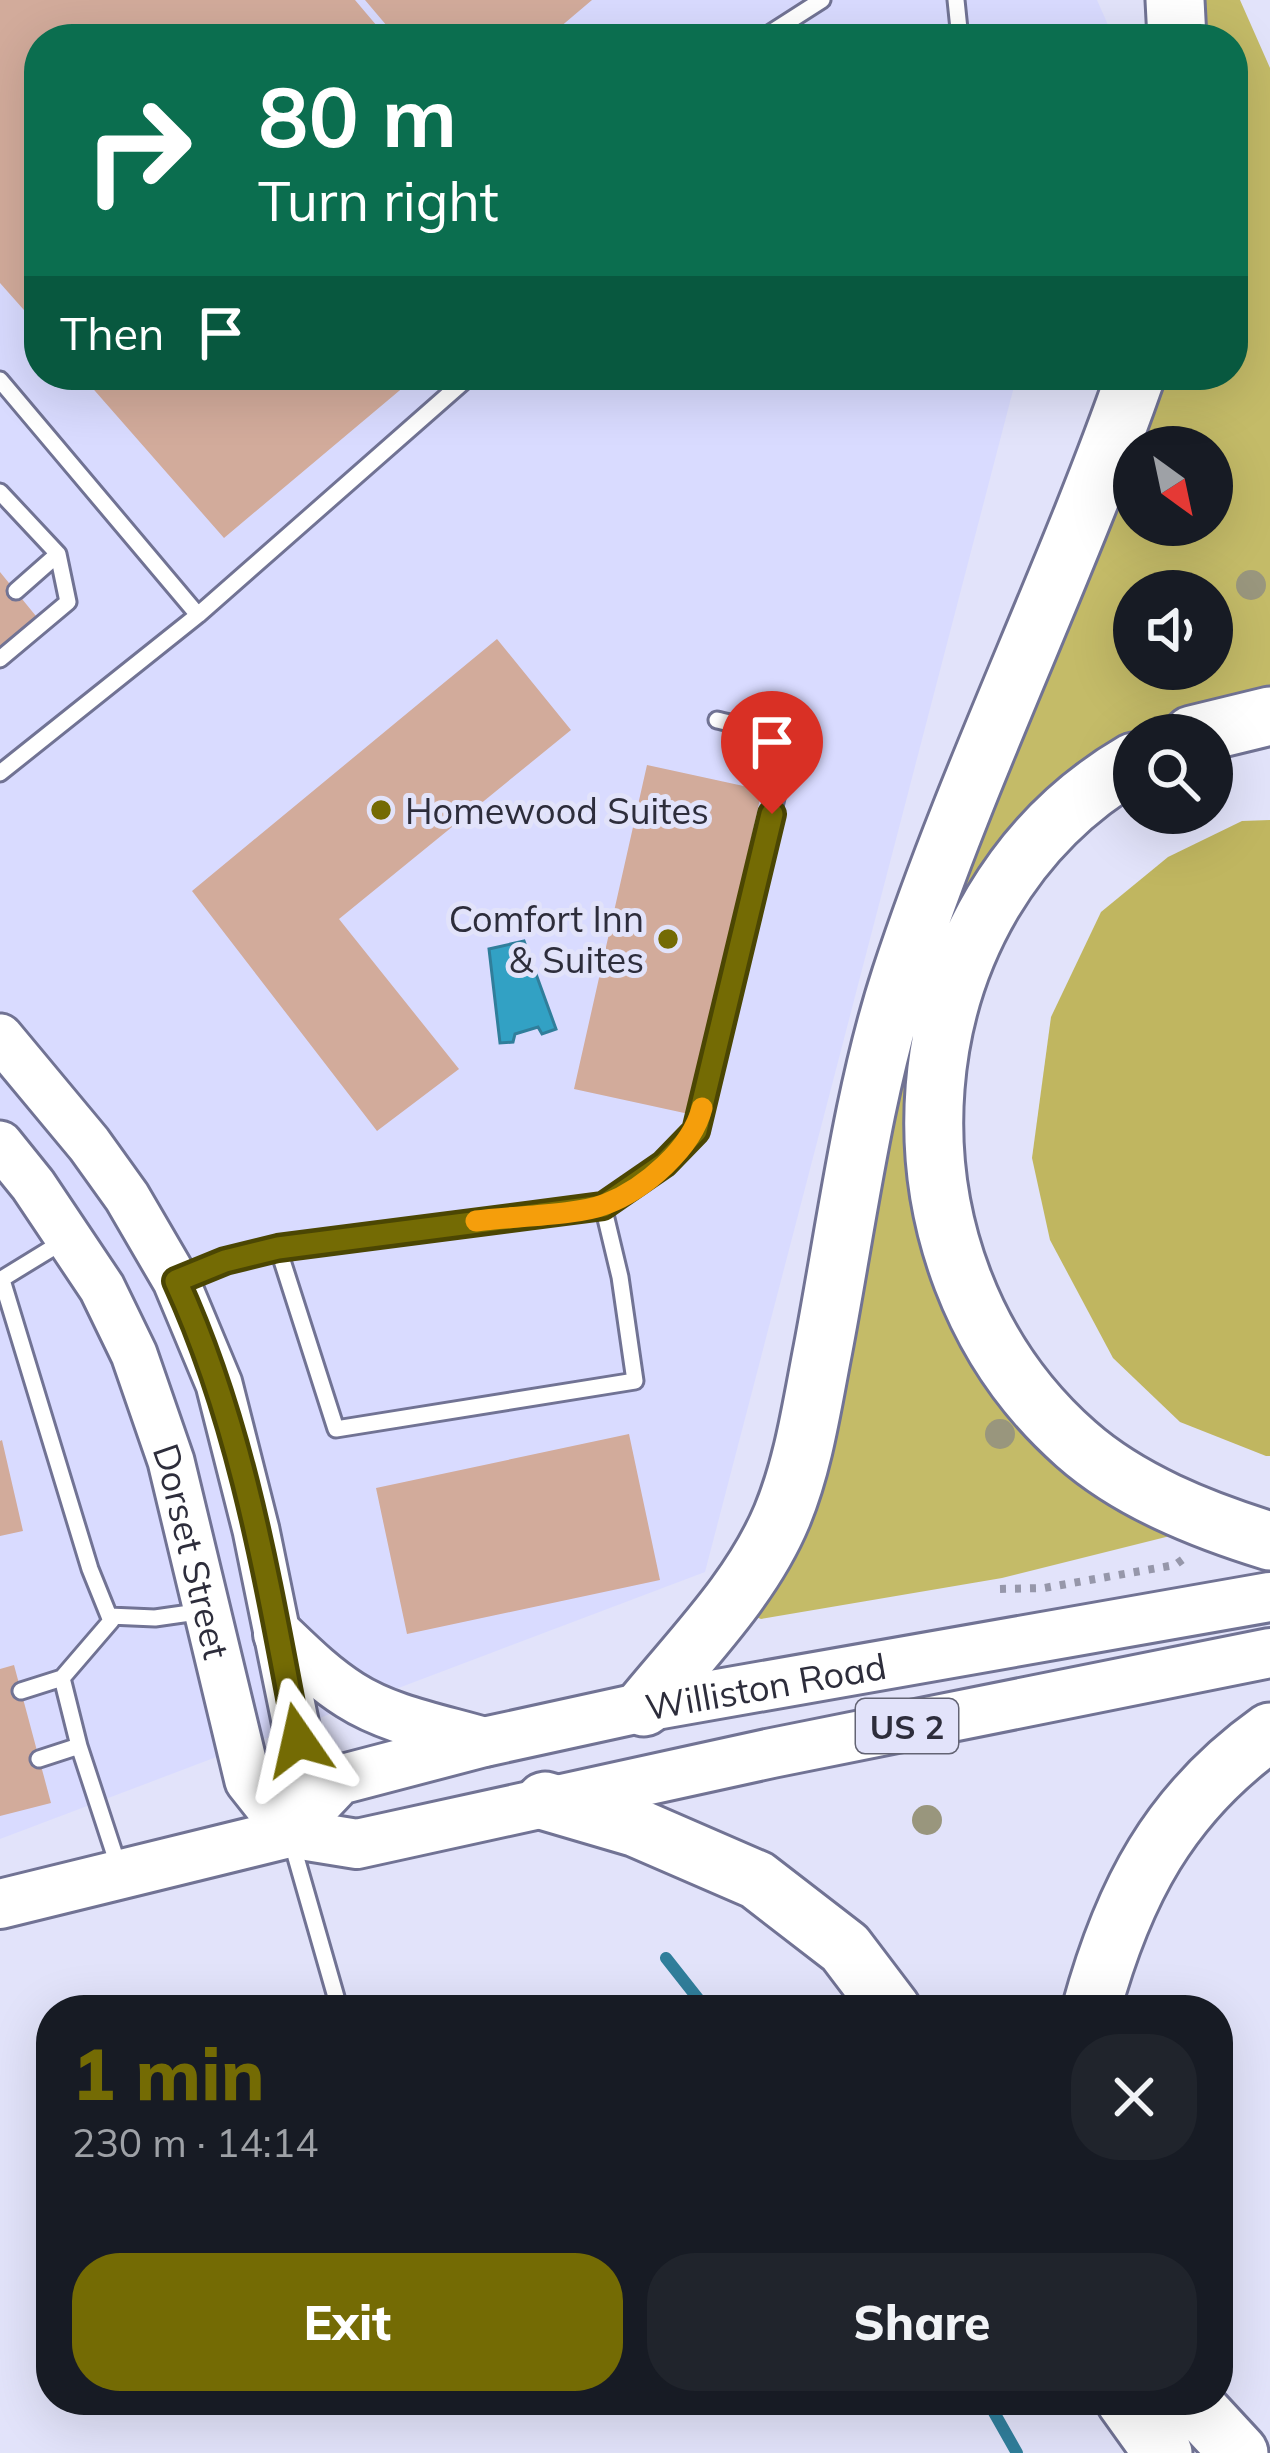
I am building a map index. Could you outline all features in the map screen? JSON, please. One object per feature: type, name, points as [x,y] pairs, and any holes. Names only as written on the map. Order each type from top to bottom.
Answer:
[{"type":"highway","points":[[644,1707],[752,1572],[781,1518],[802,1456],[868,1114],[900,980],[1131,390]]},
{"type":"highway","points":[[1233,725],[1270,716]]},
{"type":"highway","points":[[1113,777],[1040,836],[1010,876],[960,972],[933,1080],[931,1123],[940,1208],[966,1290],[989,1334],[1013,1375],[1059,1427],[1113,1473],[1205,1519],[1270,1541]]},
{"type":"highway","points":[[1095,1995],[1109,1943],[1136,1881],[1163,1837],[1207,1785],[1270,1732]]},
{"type":"highway","points":[[545,1801],[637,1828],[758,1880],[845,1948],[881,1995]]},
{"type":"highway","points":[[1135,2415],[1162,2453]]},
{"type":"highway","points":[[1204,2415],[1240,2453]]},
{"type":"main road","name":"Dorset Street","points":[[0,1037],[127,1197],[176,1281],[225,1403],[304,1765],[289,1833]]},
{"type":"main road","name":"Dorset Street","points":[[0,1144],[102,1288],[134,1354],[171,1462],[248,1781],[289,1833]]},
{"type":"main road","points":[[70,1238],[127,1197]]},
{"type":"main road","name":"Williston Road","points":[[289,1833],[339,1780],[484,1742],[644,1707],[1270,1597]]},
{"type":"main road","points":[[278,1634],[354,1698],[387,1713],[484,1742]]},
{"type":"main road","name":"Williston Road","points":[[0,1904],[289,1833],[357,1844],[1270,1653]]},
{"type":"lane","points":[[784,24],[822,0]]},
{"type":"lane","points":[[0,380],[198,615]]},
{"type":"lane","points":[[0,772],[198,615],[454,390]]},
{"type":"lane","points":[[0,492],[58,554],[68,602],[0,659]]},
{"type":"lane","points":[[16,591],[58,554]]},
{"type":"lane","points":[[176,1281],[225,1261],[278,1248],[603,1206],[664,1164],[696,1131],[783,769],[776,747],[761,730],[717,721]]},
{"type":"lane","points":[[278,1248],[336,1430],[635,1381],[620,1277],[603,1206]]},
{"type":"lane","points":[[21,1690],[62,1678],[111,1621],[90,1569],[1,1280],[70,1238]]},
{"type":"lane","points":[[109,1616],[155,1618],[206,1610]]},
{"type":"lane","points":[[62,1678],[121,1874]]},
{"type":"lane","points":[[39,1760],[79,1745]]},
{"type":"lane","points":[[289,1833],[335,1995]]},
{"type":"path","points":[[1000,1589],[1044,1588],[1175,1565],[1190,1554],[1196,1541]]},
{"type":"shaded area","points":[[0,0],[1097,0],[1108,24],[24,24],[24,390],[1013,390],[705,1572],[0,1839]]},
{"type":"shaded area","points":[[1197,0],[1240,0],[1270,68],[1270,695],[1183,714],[1113,714],[1113,756],[984,876],[927,1249],[956,1332],[1006,1407],[1069,1475],[1174,1535],[1002,1578],[761,1619],[751,1615],[790,1559],[825,1471],[898,1083],[926,975],[1113,519],[1113,546],[1233,546],[1233,426],[1146,426],[1156,390],[1248,390],[1248,24],[1198,24]]},
{"type":"shaded area","points":[[1270,820],[1270,1456],[1180,1422],[1113,1358],[1050,1240],[1032,1158],[1051,1017],[1101,912],[1168,857],[1215,834],[1233,834],[1233,825]]},
{"type":"water","points":[[524,941],[556,1029],[542,1034],[538,1027],[515,1034],[513,1042],[500,1043],[489,949]]},
{"type":"building","points":[[0,0],[355,0],[375,24],[24,24],[24,310],[0,283]]},
{"type":"building","points":[[365,0],[592,0],[564,24],[385,24]]},
{"type":"building","points":[[94,390],[400,390],[224,538]]},
{"type":"building","points":[[0,572],[40,621],[0,653]]},
{"type":"building","name":"Homewood Suites","points":[[497,639],[571,730],[339,919],[459,1069],[377,1131],[192,891]]},
{"type":"building","name":"Comfort Inn & Suites","points":[[647,765],[762,790],[689,1114],[574,1089]]},
{"type":"building","points":[[629,1434],[660,1580],[407,1634],[376,1488]]},
{"type":"building","points":[[0,1441],[23,1531],[0,1536]]},
{"type":"building","points":[[14,1665],[51,1803],[0,1816],[0,1669]]},
{"type":"waterway","points":[[666,1958],[695,1995]]},
{"type":"waterway","points":[[995,2415],[1017,2453]]},
{"type":"slow traffic","points":[[476,1221],[603,1206],[664,1164],[696,1131],[702,1108]]},
{"type":"place","name":"Homewood Suites","points":[[381,810]]},
{"type":"place","name":"Comfort Inn & Suites","points":[[668,939]]},
{"type":"route","points":[[298,1740],[236,1441],[210,1359],[176,1281],[225,1261],[278,1248],[603,1206],[664,1164],[696,1131],[772,814]]}]
